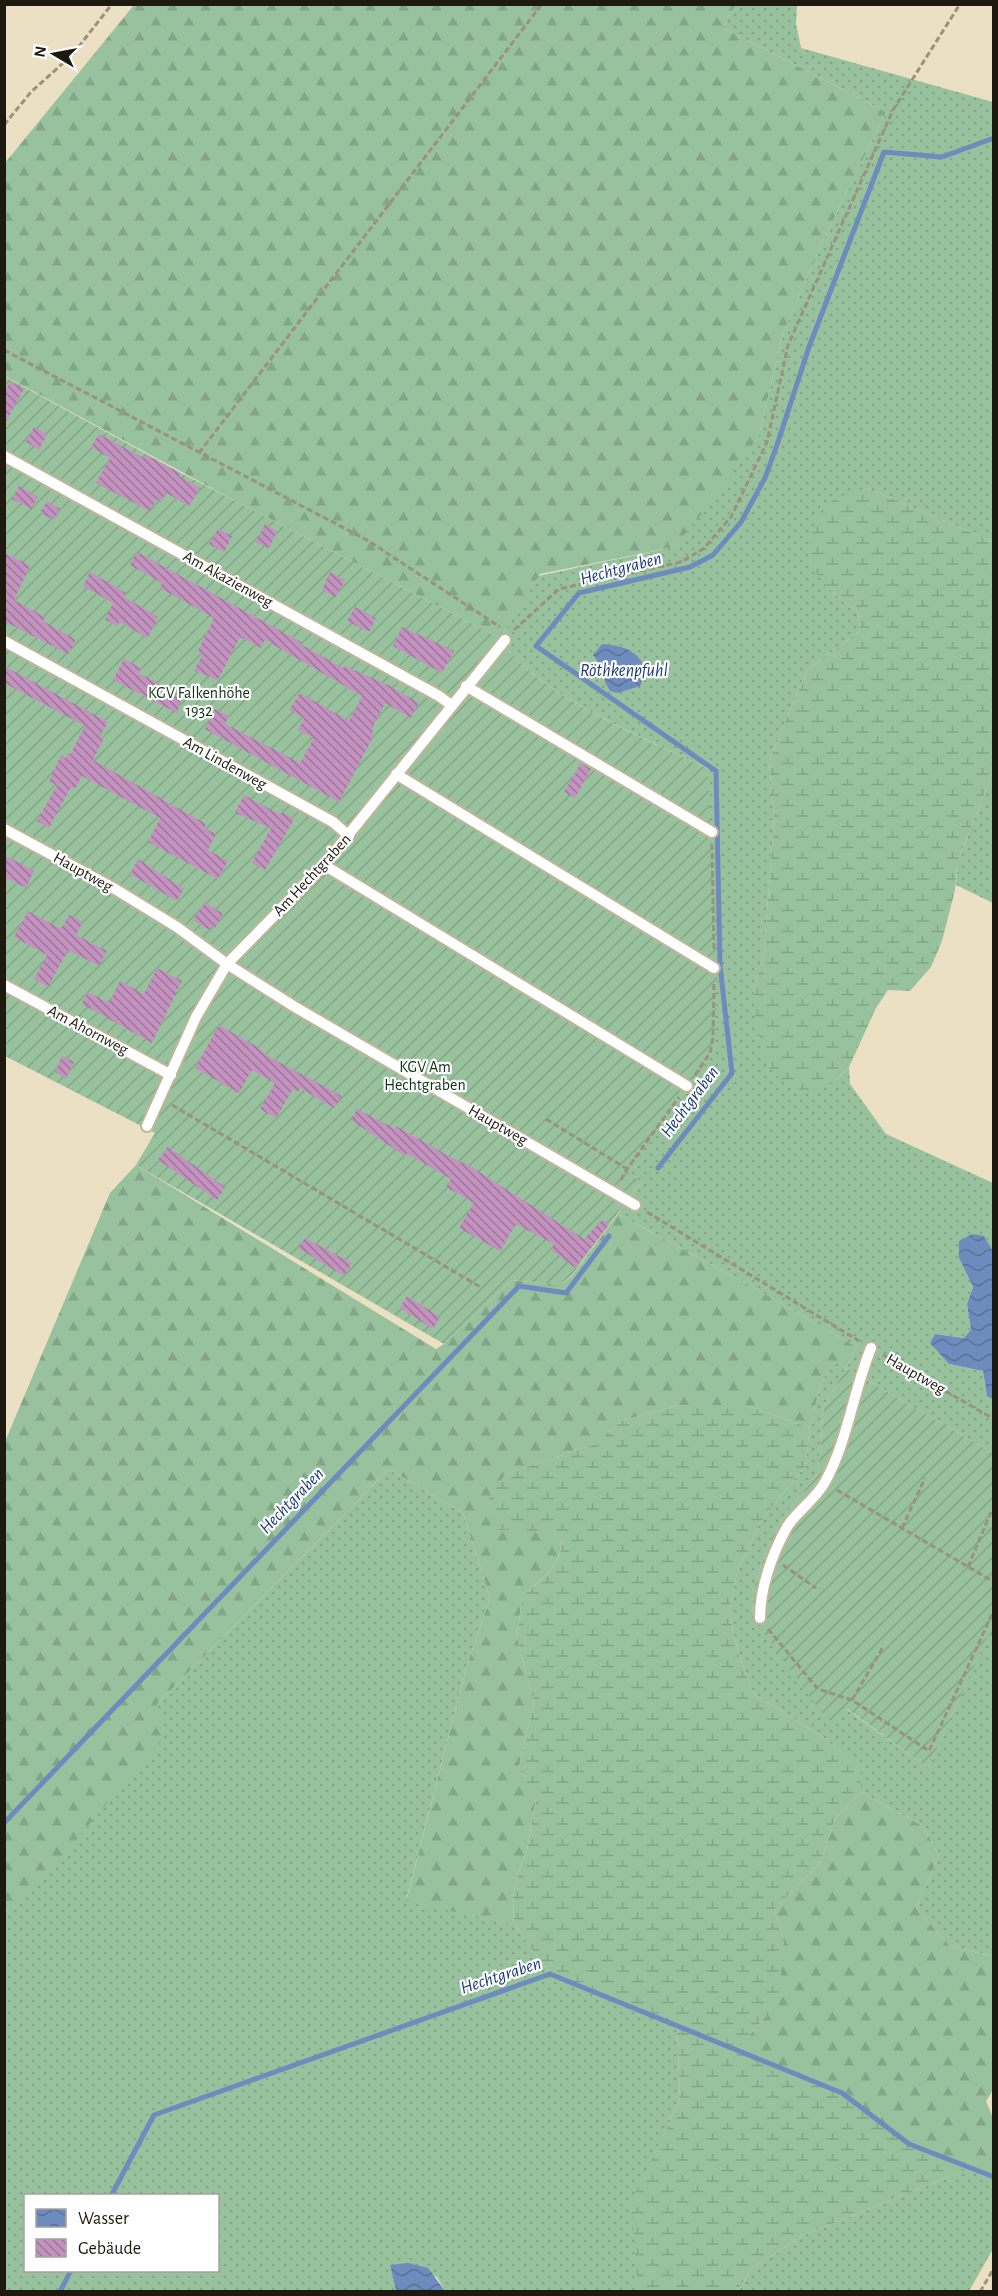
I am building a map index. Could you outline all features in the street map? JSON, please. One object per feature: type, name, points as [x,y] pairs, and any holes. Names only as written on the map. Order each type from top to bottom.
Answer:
[{"type":"lane","name":"Am Akazienweg","points":[[4,456],[429,690],[451,705]]},
{"type":"lane","name":"Am Hechtgraben","points":[[147,1126],[196,1017],[227,964],[324,865],[349,836],[466,686],[508,637]]},
{"type":"lane","name":"Am Lindenweg","points":[[4,641],[333,822],[349,836]]},
{"type":"lane","points":[[466,686],[712,832]]},
{"type":"lane","points":[[396,774],[714,968]]},
{"type":"lane","name":"Hauptweg","points":[[4,829],[159,916],[227,964],[635,1204]]},
{"type":"lane","points":[[324,865],[687,1086]]},
{"type":"lane","name":"Am Ahornweg","points":[[4,985],[171,1075]]},
{"type":"lane","points":[[759,1618],[760,1593],[787,1527],[825,1483],[847,1429],[860,1376],[871,1348]]},
{"type":"path","points":[[4,125],[31,92],[73,54],[112,4]]},
{"type":"path","points":[[199,453],[542,4]]},
{"type":"path","points":[[4,350],[367,540],[508,637],[559,589],[681,562],[703,549],[731,518],[767,441],[788,345],[893,110],[960,4]]},
{"type":"path","points":[[616,1194],[627,1168],[710,1053],[713,1038],[714,968],[712,832]]},
{"type":"path","points":[[160,1098],[482,1288]]},
{"type":"path","points":[[546,1119],[627,1168]]},
{"type":"path","name":"Hauptweg","points":[[635,1204],[871,1348],[993,1419]]},
{"type":"path","points":[[902,1528],[925,1478]]},
{"type":"path","points":[[825,1483],[993,1582]]},
{"type":"path","points":[[968,1567],[991,1512]]},
{"type":"path","points":[[774,1559],[816,1588]]},
{"type":"path","points":[[759,1618],[818,1689],[852,1700],[929,1751],[993,1610]]},
{"type":"path","points":[[852,1700],[883,1647]]},
{"type":"path","points":[[980,2292],[993,2268]]},
{"type":"green space","points":[[134,5],[736,5],[722,27],[886,112],[822,243],[783,333],[759,435],[719,493],[674,547],[540,574],[500,638],[237,502],[5,376],[5,163]]},
{"type":"green space","points":[[736,5],[797,5],[796,24],[801,48],[993,102],[993,542],[868,488],[831,591],[858,613],[860,631],[807,670],[769,761],[774,819],[764,952],[753,990],[835,1081],[849,1067],[850,1084],[886,1134],[993,1183],[993,1251],[984,1236],[959,1258],[973,1287],[967,1304],[971,1330],[965,1338],[935,1334],[949,1364],[983,1371],[987,1396],[993,1400],[993,1453],[846,1368],[857,1347],[618,1214],[641,1182],[625,1170],[713,1053],[708,769],[625,729],[564,696],[515,658],[500,638],[538,576],[674,547],[759,435],[783,333],[822,243],[886,112],[722,27]]},
{"type":"green space","points":[[4,376],[183,474],[500,638],[515,658],[564,696],[625,729],[708,769],[718,966],[713,1053],[626,1170],[641,1182],[572,1275],[559,1285],[512,1280],[444,1344],[136,1165],[155,1133],[5,1056]]},
{"type":"green space","points":[[868,488],[993,542],[993,772],[957,863],[955,890],[942,941],[931,967],[910,991],[888,990],[876,1008],[849,1067],[835,1081],[810,1091],[787,1086],[766,1064],[755,1016],[753,990],[764,952],[774,819],[769,761],[807,670],[860,631],[858,613],[831,591],[808,563],[812,532],[821,511],[838,498]]},
{"type":"green space","points":[[993,772],[993,903],[956,885],[957,863]]},
{"type":"green space","points":[[136,1165],[436,1349],[512,1280],[559,1285],[572,1276],[618,1214],[857,1347],[846,1368],[835,1362],[821,1382],[810,1428],[745,1405],[680,1405],[621,1421],[595,1444],[505,1474],[499,1530],[562,1532],[560,1554],[556,1562],[545,1576],[522,1596],[517,1638],[534,1702],[519,1767],[536,1799],[527,1850],[513,1888],[514,1924],[406,1902],[467,1665],[490,1598],[463,1513],[389,1469],[157,1704],[165,1736],[11,1915],[5,1910],[4,1444],[110,1193]]},
{"type":"green space","points":[[835,1361],[846,1368],[824,1406],[818,1473],[782,1519],[767,1547],[752,1593],[753,1618],[846,1709],[928,1768],[988,1634],[993,1638],[993,1956],[950,1946],[916,1908],[939,1855],[924,1827],[861,1792],[860,1768],[823,1737],[754,1694],[739,1656],[729,1613],[737,1572],[761,1521],[805,1466],[810,1428],[821,1382]]},
{"type":"green space","points":[[846,1368],[993,1453],[993,1638],[988,1635],[928,1768],[847,1709],[836,1724],[825,1717],[753,1618],[752,1593],[767,1547],[782,1519],[818,1473],[824,1406]]},
{"type":"green space","points":[[680,1405],[745,1405],[810,1428],[805,1466],[761,1521],[737,1572],[729,1613],[739,1656],[754,1694],[823,1737],[861,1768],[861,1792],[835,1819],[820,1863],[774,1910],[784,1940],[779,1995],[766,2016],[737,2050],[842,2093],[909,2144],[968,2169],[804,2235],[751,2269],[738,2291],[638,2291],[631,2201],[680,2098],[677,2025],[550,1974],[514,1924],[513,1888],[527,1850],[536,1800],[519,1767],[534,1702],[517,1638],[522,1596],[545,1576],[556,1562],[560,1554],[562,1533],[498,1530],[486,1504],[505,1474],[595,1444],[621,1421]]},
{"type":"green space","points":[[389,1469],[463,1513],[490,1598],[467,1665],[406,1901],[514,1924],[550,1974],[677,2025],[680,2098],[663,2137],[638,2291],[445,2291],[437,2277],[390,2265],[396,2291],[5,2291],[4,1910],[11,1914],[157,1704]]},
{"type":"green space","points":[[861,1792],[924,1827],[939,1855],[916,1908],[950,1946],[993,1956],[993,2090],[986,2101],[993,2118],[993,2177],[909,2144],[842,2093],[736,2050],[766,2016],[784,1940],[774,1910],[820,1863],[835,1819]]},
{"type":"green space","points":[[968,2169],[993,2177],[993,2249],[969,2291],[738,2292],[751,2269],[804,2235]]},
{"type":"water","name":"Röthkenpfuhl","points":[[602,644],[620,647],[636,654],[643,667],[640,686],[618,693],[610,691],[605,682],[604,670],[593,655]]},
{"type":"water","points":[[972,1234],[984,1236],[993,1251],[993,1400],[987,1396],[983,1371],[949,1364],[930,1343],[935,1334],[964,1338],[971,1330],[967,1304],[973,1287],[959,1258],[959,1241]]},
{"type":"water","points":[[408,2263],[428,2268],[445,2291],[396,2291],[390,2265]]},
{"type":"building","points":[[10,381],[24,389],[4,425],[4,393]]},
{"type":"building","points":[[34,427],[47,434],[39,450],[26,442]]},
{"type":"building","points":[[99,434],[144,458],[146,455],[180,473],[179,476],[200,488],[189,506],[166,493],[161,502],[156,499],[150,511],[96,483],[110,458],[91,447]]},
{"type":"building","points":[[19,486],[38,497],[31,509],[12,499]]},
{"type":"building","points":[[47,501],[60,509],[54,520],[40,513]]},
{"type":"building","points":[[265,524],[277,531],[269,548],[256,542]]},
{"type":"building","points":[[218,529],[232,536],[224,552],[209,544]]},
{"type":"building","points":[[4,552],[30,566],[14,600],[45,617],[43,621],[76,640],[68,654],[4,621]]},
{"type":"building","points":[[137,552],[301,642],[300,644],[343,668],[345,666],[388,685],[419,703],[411,718],[385,703],[373,727],[372,739],[339,802],[205,729],[215,709],[229,716],[225,724],[300,763],[314,738],[298,730],[304,718],[289,710],[300,693],[349,721],[362,696],[265,640],[261,648],[240,637],[218,680],[194,671],[203,654],[198,651],[214,618],[162,589],[160,587],[162,583],[130,565]]},
{"type":"building","points":[[90,572],[126,593],[124,597],[158,617],[148,638],[119,622],[118,626],[105,620],[113,603],[83,586]]},
{"type":"building","points":[[330,572],[345,580],[336,597],[322,590]]},
{"type":"building","points":[[355,607],[376,618],[369,632],[347,621]]},
{"type":"building","points":[[402,627],[454,651],[442,673],[393,646]]},
{"type":"building","points":[[124,659],[141,668],[138,673],[167,688],[165,690],[181,699],[177,713],[113,680]]},
{"type":"building","points":[[4,666],[108,722],[100,736],[104,738],[93,760],[206,824],[204,828],[216,834],[208,850],[228,861],[218,879],[148,842],[160,818],[82,776],[75,789],[71,787],[49,828],[37,821],[57,785],[49,781],[61,755],[65,758],[68,753],[70,755],[85,726],[4,683]]},
{"type":"building","points":[[581,763],[591,769],[575,798],[564,792]]},
{"type":"building","points":[[244,795],[281,815],[283,812],[294,819],[265,870],[252,863],[271,828],[235,813]]},
{"type":"building","points":[[4,855],[34,871],[26,888],[4,877]]},
{"type":"building","points":[[138,859],[184,889],[177,901],[130,874]]},
{"type":"building","points":[[205,902],[223,914],[215,928],[212,926],[209,930],[193,920]]},
{"type":"building","points":[[28,911],[61,929],[69,915],[83,922],[76,935],[107,951],[99,966],[68,950],[48,987],[34,979],[47,955],[14,937]]},
{"type":"building","points":[[157,968],[182,981],[152,1043],[82,1004],[88,992],[109,1003],[120,981],[144,994]]},
{"type":"building","points":[[219,1025],[256,1046],[271,1058],[342,1096],[334,1108],[300,1088],[298,1092],[293,1089],[276,1118],[260,1109],[275,1083],[252,1070],[239,1093],[195,1068]]},
{"type":"building","points":[[62,1056],[74,1062],[66,1078],[55,1072]]},
{"type":"building","points":[[357,1109],[395,1129],[396,1126],[461,1163],[462,1161],[584,1239],[602,1220],[609,1225],[575,1268],[551,1249],[554,1244],[516,1224],[500,1251],[459,1228],[474,1203],[446,1187],[451,1179],[406,1153],[405,1156],[351,1120]]},
{"type":"building","points":[[168,1147],[225,1187],[217,1200],[158,1160]]},
{"type":"building","points":[[305,1238],[352,1263],[344,1276],[298,1248]]},
{"type":"building","points":[[407,1296],[440,1317],[433,1329],[400,1308]]},
{"type":"waterway","name":"Hechtgraben","points":[[658,1168],[732,1073],[720,965],[716,771],[536,646],[579,593],[690,567],[713,555],[741,522],[765,478],[809,347],[884,152],[942,157],[994,138]]},
{"type":"waterway","name":"Hechtgraben","points":[[4,1823],[519,1286],[566,1293],[609,1236]]},
{"type":"waterway","name":"Hechtgraben","points":[[112,2194],[154,2115],[550,1974],[842,2093],[909,2144],[994,2177]]},
{"type":"waterway","name":"Hechtgraben","points":[[60,2292],[70,2272]]},
{"type":"park label","name":"KGV Falkenhöhe 1932","points":[[199,702]]},
{"type":"park label","name":"KGV Am Hechtgraben","points":[[425,1076]]}]
